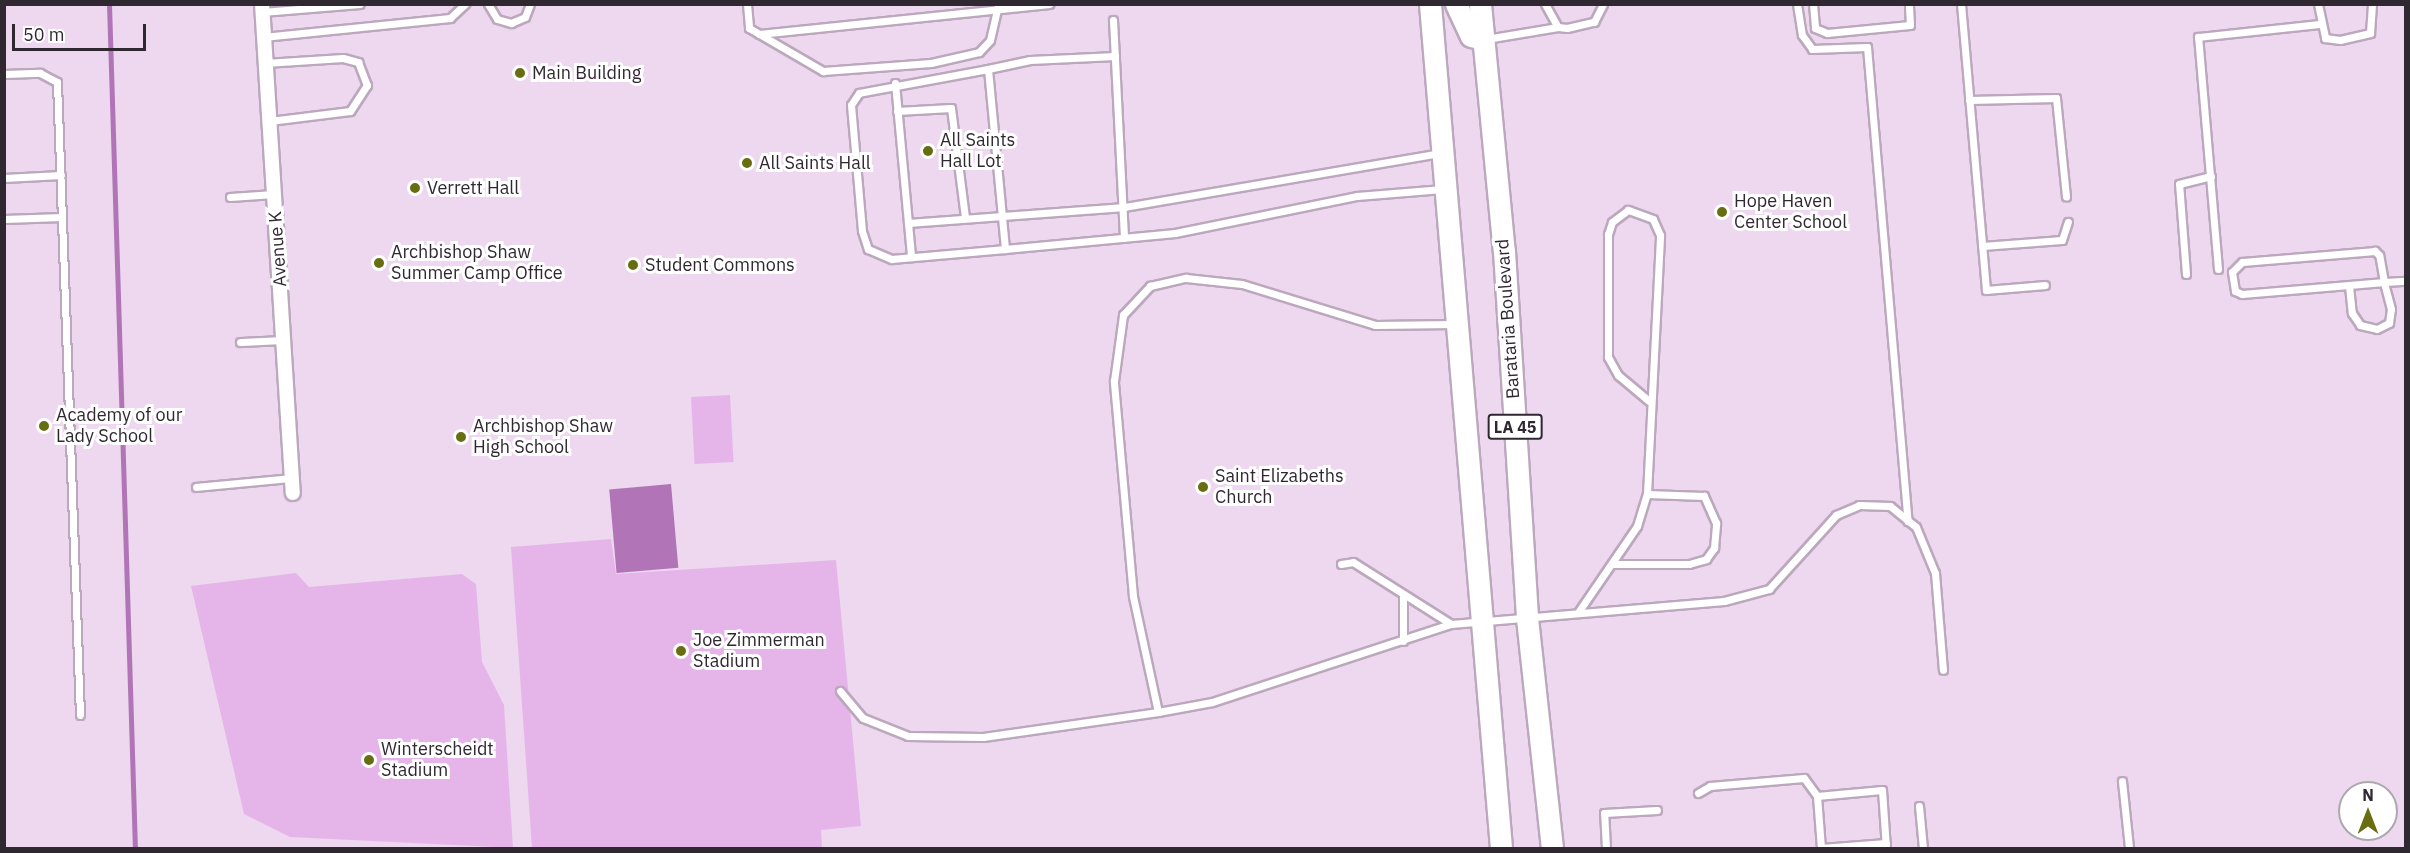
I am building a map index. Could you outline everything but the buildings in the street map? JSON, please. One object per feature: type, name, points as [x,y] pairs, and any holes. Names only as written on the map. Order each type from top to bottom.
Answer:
[{"type":"main road","name":"LA 45","points":[[1430,4],[1501,849]]},
{"type":"main road","points":[[1456,4],[1470,36],[1484,39]]},
{"type":"main road","name":"Barataria Boulevard","points":[[1480,4],[1504,251],[1527,618],[1552,849]]},
{"type":"street","name":"Avenue K","points":[[262,8],[293,493]]},
{"type":"lane","points":[[262,8],[360,4]]},
{"type":"lane","points":[[263,37],[450,18],[465,4]]},
{"type":"lane","points":[[488,4],[497,19],[511,23],[525,17],[530,4]]},
{"type":"lane","points":[[747,4],[749,28],[823,70],[931,63],[979,52],[990,40],[998,6]]},
{"type":"lane","points":[[759,34],[998,6],[1049,4]]},
{"type":"lane","points":[[1545,4],[1558,27]]},
{"type":"lane","points":[[1484,39],[1594,22],[1603,4]]},
{"type":"lane","points":[[1797,4],[1802,35],[1812,49],[1867,47],[1908,521],[1935,573],[1942,670]]},
{"type":"lane","points":[[1813,4],[1815,28],[1827,33],[1910,25],[1909,4]]},
{"type":"lane","points":[[1961,4],[1986,290],[2045,285]]},
{"type":"lane","points":[[2318,4],[2320,24],[2325,38],[2361,39],[2370,33],[2372,4]]},
{"type":"lane","points":[[1113,20],[1124,238]]},
{"type":"lane","points":[[2218,269],[2200,33],[2320,24]]},
{"type":"lane","points":[[1115,56],[1030,60],[988,69],[895,83],[859,93],[850,105],[859,197],[868,249],[892,259],[1124,238],[1357,196],[1445,189]]},
{"type":"lane","points":[[265,63],[343,57],[358,62],[367,85],[350,111],[270,122]]},
{"type":"lane","points":[[988,69],[1005,249]]},
{"type":"lane","points":[[4,74],[40,73],[57,82],[80,715]]},
{"type":"lane","points":[[895,83],[911,257]]},
{"type":"lane","points":[[1969,100],[2056,98],[2066,196]]},
{"type":"lane","points":[[897,111],[951,108],[965,218]]},
{"type":"lane","points":[[908,223],[1124,207],[1442,152]]},
{"type":"lane","points":[[4,178],[61,175]]},
{"type":"lane","points":[[2186,274],[2180,184],[2211,176]]},
{"type":"lane","points":[[230,197],[274,194]]},
{"type":"lane","points":[[1579,611],[1614,564],[1637,525],[1647,494],[1649,401],[1656,380],[1660,235],[1653,219],[1628,210],[1612,222],[1608,234],[1608,357],[1618,375],[1649,401]]},
{"type":"lane","points":[[4,219],[62,217]]},
{"type":"lane","points":[[1982,246],[2062,240],[2068,222]]},
{"type":"lane","points":[[2349,286],[2352,313],[2360,325],[2377,329],[2389,323],[2384,282],[2379,255],[2369,250],[2242,262],[2232,272],[2235,291],[2242,294],[2384,282],[2406,281]]},
{"type":"lane","points":[[1158,712],[1133,596],[1114,381],[1123,315],[1150,286],[1186,278],[1242,284],[1375,325],[1456,324]]},
{"type":"lane","points":[[240,342],[284,340]]},
{"type":"lane","points":[[196,487],[292,478]]},
{"type":"lane","points":[[1614,564],[1689,564],[1706,559],[1714,548],[1711,501],[1683,493],[1647,494]]},
{"type":"lane","points":[[840,691],[863,718],[908,735],[983,737],[1158,712],[1212,702],[1451,624],[1481,625],[1579,611],[1724,601],[1769,589],[1836,515],[1859,505],[1890,506],[1908,521]]},
{"type":"lane","points":[[1341,564],[1353,562],[1403,597],[1451,624]]},
{"type":"lane","points":[[1403,597],[1403,641]]},
{"type":"lane","points":[[1698,793],[1710,786],[1804,778],[1817,796],[1821,848],[1886,846],[1882,790],[1817,796]]},
{"type":"lane","points":[[2122,781],[2129,849]]},
{"type":"lane","points":[[1919,806],[1923,849]]},
{"type":"lane","points":[[1606,849],[1604,813],[1657,810]]},
{"type":"shaded area","points":[[730,395],[734,462],[695,464],[691,397]]},
{"type":"shaded area","points":[[671,484],[678,568],[617,573],[609,489]]},
{"type":"shaded area","name":"Joe Zimmerman Stadium","points":[[611,539],[616,574],[836,560],[861,826],[821,830],[822,848],[532,848],[511,547]]},
{"type":"shaded area","name":"Winterscheidt Stadium","points":[[296,573],[309,587],[462,574],[476,584],[482,662],[504,705],[513,848],[290,837],[244,814],[191,586]]},
{"type":"waterway","points":[[109,4],[135,848]]},
{"type":"place","name":"Main Building","points":[[520,73]]},
{"type":"place","name":"All Saints Hall Lot","points":[[928,151]]},
{"type":"place","name":"All Saints Hall","points":[[747,163]]},
{"type":"place","name":"Verrett Hall","points":[[415,188]]},
{"type":"place","name":"Hope Haven Center School","points":[[1722,212]]},
{"type":"place","name":"Archbishop Shaw Summer Camp Office","points":[[379,263]]},
{"type":"place","name":"Student Commons","points":[[633,265]]},
{"type":"place","name":"Academy of our Lady School","points":[[44,426]]},
{"type":"place","name":"Archbishop Shaw High School","points":[[461,437]]},
{"type":"place","name":"Saint Elizabeths Church","points":[[1203,487]]},
{"type":"place","name":"Joe Zimmerman Stadium","points":[[681,651]]},
{"type":"place","name":"Winterscheidt Stadium","points":[[369,760]]}]
